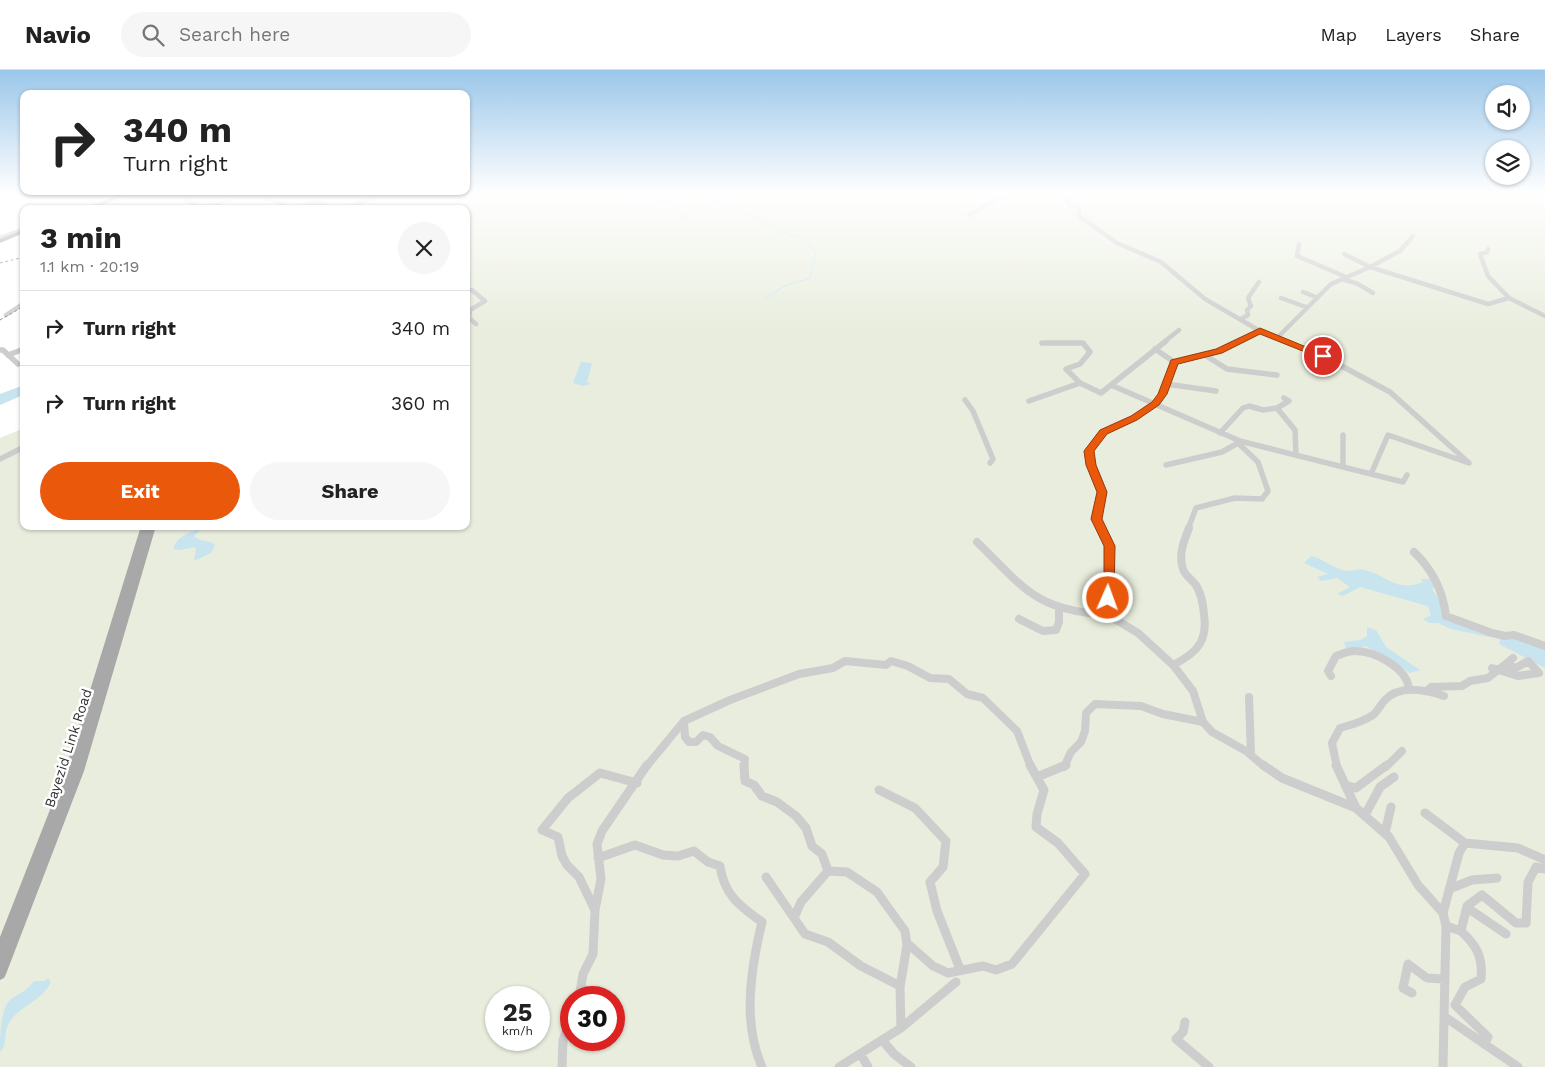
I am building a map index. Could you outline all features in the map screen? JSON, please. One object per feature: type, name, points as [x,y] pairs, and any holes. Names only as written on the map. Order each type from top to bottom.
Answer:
[{"type":"main road","name":"Bayezid Link Road","points":[[0,953],[74,773],[87,747],[138,563],[144,530]]},
{"type":"main road","name":"Bayezid Link Road","points":[[0,974],[74,773],[76,752],[131,574],[146,552],[151,530]]},
{"type":"street","points":[[1114,241],[1130,250],[1161,262],[1205,298],[1260,331],[1323,356],[1390,392],[1469,463],[1388,435],[1371,474]]},
{"type":"street","points":[[1277,338],[1331,284],[1391,258],[1409,241]]},
{"type":"street","points":[[1300,244],[1297,256],[1358,284],[1373,293]]},
{"type":"street","points":[[1488,249],[1487,252],[1480,254],[1488,276],[1509,298],[1545,316]]},
{"type":"street","points":[[1344,254],[1370,267],[1488,304],[1509,298]]},
{"type":"street","points":[[1296,262],[1313,264]]},
{"type":"street","points":[[1241,319],[1248,315],[1247,310],[1251,306],[1248,298],[1259,282]]},
{"type":"street","points":[[470,290],[485,301],[470,308]]},
{"type":"street","points":[[1303,292],[1316,297]]},
{"type":"street","points":[[1282,298],[1306,307]]},
{"type":"street","points":[[6,314],[20,305]]},
{"type":"street","points":[[470,320],[476,324]]},
{"type":"street","points":[[1042,343],[1083,343],[1090,352],[1080,364],[1066,369],[1080,384],[1101,393],[1180,330]]},
{"type":"street","points":[[1155,349],[1174,362],[1219,351],[1260,331]]},
{"type":"street","points":[[0,350],[18,364]]},
{"type":"street","points":[[8,355],[20,350]]},
{"type":"street","points":[[1205,354],[1227,369],[1277,375]]},
{"type":"street","points":[[1108,615],[1110,546],[1096,519],[1102,492],[1091,465],[1088,451],[1103,432],[1134,418],[1155,404],[1162,394],[1174,362]]},
{"type":"street","points":[[1029,401],[1080,384]]},
{"type":"street","points":[[1166,384],[1190,389],[1216,391]]},
{"type":"street","points":[[1111,385],[1239,442],[1403,482],[1407,475]]},
{"type":"street","points":[[1220,432],[1243,408],[1249,406],[1263,410],[1277,408],[1279,405],[1289,401],[1284,398]]},
{"type":"street","points":[[965,400],[973,411],[993,459],[990,463]]},
{"type":"street","points":[[1277,408],[1295,430],[1296,454]]},
{"type":"street","points":[[1343,435],[1344,467]]},
{"type":"street","points":[[1166,465],[1222,452],[1239,442]]},
{"type":"street","points":[[1173,665],[1192,655],[1201,641],[1206,626],[1204,600],[1191,578],[1183,571],[1180,556],[1187,530],[1196,508],[1235,498],[1262,499],[1268,491],[1258,462],[1239,442]]},
{"type":"street","points":[[0,459],[20,449]]},
{"type":"street","points":[[977,542],[1031,595],[1059,607],[1092,614],[1108,615],[1138,633],[1173,665],[1193,691],[1203,722],[1212,732],[1251,755],[1282,778],[1356,808],[1365,815],[1385,833],[1418,886],[1443,913]]},
{"type":"street","points":[[1414,552],[1432,570],[1445,604],[1446,616],[1492,633],[1505,636],[1514,635],[1545,646]]},
{"type":"street","points":[[1019,619],[1043,631],[1056,630],[1059,622],[1059,607]]},
{"type":"street","points":[[1331,676],[1328,672],[1336,656],[1356,651],[1365,652],[1376,655],[1408,677],[1409,689]]},
{"type":"street","points":[[1427,691],[1431,687],[1462,686],[1470,681],[1488,678],[1495,669],[1513,658]]},
{"type":"street","points":[[581,986],[583,974],[593,954],[595,910],[601,879],[597,844],[602,831],[637,784],[646,768],[684,721],[714,706],[799,674],[833,668],[845,661],[886,665],[891,661],[908,666],[930,678],[949,679],[967,694],[983,698],[1018,731],[1025,756],[1044,790],[1037,814],[1036,827],[1058,843],[1085,874],[1012,964],[996,970],[983,966],[960,969],[948,973],[933,966],[907,942]]},
{"type":"street","points":[[1495,669],[1518,676],[1539,672],[1528,661],[1516,668],[1506,664]]},
{"type":"street","points":[[1356,808],[1334,761],[1332,742],[1340,728],[1362,721],[1376,713],[1386,699],[1409,689],[1427,691],[1444,696]]},
{"type":"street","points":[[1249,697],[1248,714],[1252,733],[1251,755]]},
{"type":"street","points":[[1037,777],[1066,766],[1071,752],[1081,742],[1086,731],[1086,713],[1095,704],[1141,706],[1162,714],[1203,722]]},
{"type":"street","points":[[684,721],[685,737],[690,742],[696,742],[703,736],[710,736],[718,746],[745,759],[743,771],[745,781],[754,785],[762,796],[777,802],[796,816],[806,828],[812,846],[822,854],[828,872],[823,882],[807,892],[798,904],[794,918]]},
{"type":"street","points":[[1345,785],[1356,788],[1368,781],[1385,769],[1402,751]]},
{"type":"street","points":[[595,910],[579,877],[567,865],[562,856],[558,845],[558,837],[542,830],[566,799],[579,786],[600,773],[637,784]]},
{"type":"street","points":[[1365,815],[1380,786],[1394,777]]},
{"type":"street","points":[[879,790],[915,808],[946,841],[943,867],[930,882],[937,911],[960,969]]},
{"type":"street","points":[[1385,833],[1391,807]]},
{"type":"street","points":[[1425,813],[1465,843],[1518,848],[1545,860]]},
{"type":"street","points":[[1443,1067],[1446,926],[1443,913],[1459,853],[1465,843]]},
{"type":"street","points":[[598,858],[635,845],[663,855],[678,856],[694,851],[708,862],[720,866],[721,883],[730,898],[762,922],[749,990],[755,1056],[762,1067]]},
{"type":"street","points":[[1461,931],[1467,906],[1482,895],[1516,923],[1526,923],[1528,882],[1536,867],[1545,869]]},
{"type":"street","points":[[828,872],[847,872],[877,892],[905,931],[907,942],[900,986],[901,1028]]},
{"type":"street","points":[[766,877],[782,896],[805,934],[828,942],[860,966],[900,986]]},
{"type":"street","points":[[1449,889],[1461,882],[1476,878],[1497,878]]},
{"type":"street","points":[[1466,910],[1472,911],[1506,934]]},
{"type":"street","points":[[1446,926],[1461,931],[1480,950],[1483,961],[1481,979],[1465,987],[1455,1005],[1488,1037],[1484,1044]]},
{"type":"street","points":[[1412,992],[1403,988],[1408,964],[1427,978],[1445,979]]},
{"type":"street","points":[[839,1067],[861,1055],[901,1028],[956,982]]},
{"type":"street","points":[[1444,1018],[1518,1067]]},
{"type":"street","points":[[1185,1022],[1183,1032],[1176,1040],[1208,1067]]},
{"type":"street","points":[[883,1041],[894,1054],[911,1067]]},
{"type":"street","points":[[562,1067],[563,1051]]},
{"type":"street","points":[[861,1055],[868,1067]]},
{"type":"green space","points":[[470,241],[1545,241],[1545,1067],[0,1067],[0,438],[20,430],[20,530],[470,530]]},
{"type":"water","points":[[581,362],[592,363],[587,382],[591,384],[583,386],[573,383]]},
{"type":"water","points":[[20,386],[20,396],[0,405],[0,394]]},
{"type":"water","points":[[200,530],[194,536],[215,545],[211,553],[194,561],[196,548],[173,549],[182,537],[189,532]]},
{"type":"water","points":[[1311,556],[1340,569],[1372,572],[1399,584],[1414,585],[1423,582],[1421,579],[1430,579],[1435,587],[1432,589],[1444,607],[1446,620],[1490,633],[1489,637],[1451,629],[1438,623],[1429,623],[1423,619],[1431,615],[1428,606],[1360,587],[1343,596],[1337,594],[1350,587],[1337,578],[1321,581],[1317,577],[1328,574],[1304,563]]},
{"type":"water","points":[[1367,627],[1376,630],[1386,647],[1420,670],[1410,673],[1366,646],[1347,651],[1344,642],[1361,640],[1367,636]]},
{"type":"water","points":[[1501,637],[1509,640],[1516,638],[1545,650],[1545,668],[1499,644]]},
{"type":"water","points":[[48,978],[51,982],[47,989],[13,1017],[9,1023],[4,1046],[0,1052],[1,1024],[7,1004],[34,981],[44,981]]},
{"type":"waterway","points":[[766,298],[784,286],[810,278],[816,252],[804,241]]},
{"type":"railway","points":[[0,263],[20,258]]},
{"type":"railway","points":[[0,320],[20,308]]},
{"type":"route","points":[[1108,598],[1110,546],[1096,519],[1102,492],[1091,465],[1088,451],[1095,441],[1103,432],[1134,418],[1155,404],[1162,394],[1174,362],[1219,351],[1237,340],[1260,331],[1323,356]]}]
